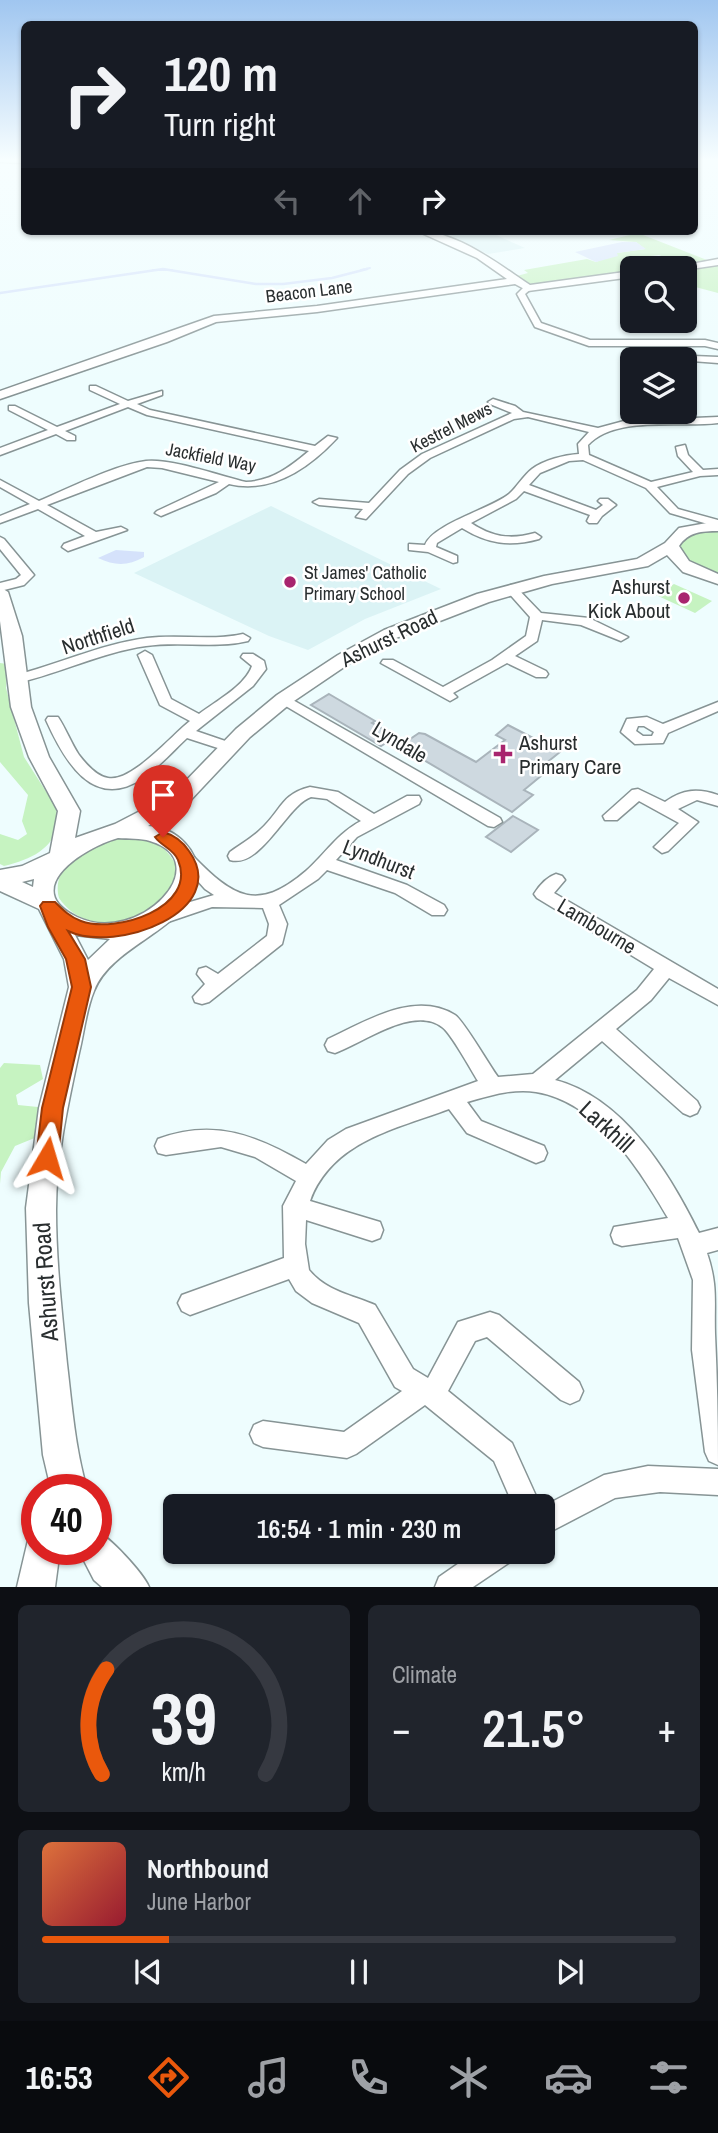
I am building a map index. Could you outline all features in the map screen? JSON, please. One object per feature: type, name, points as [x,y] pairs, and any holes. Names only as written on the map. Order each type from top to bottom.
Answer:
[{"type":"street","points":[[435,235],[480,256],[528,288]]},
{"type":"street","points":[[697,265],[718,262]]},
{"type":"street","points":[[620,276],[528,288],[521,294],[535,322],[577,340],[598,345],[718,345]]},
{"type":"street","name":"Beacon Lane","points":[[0,396],[163,341],[214,319],[304,311],[514,281]]},
{"type":"street","points":[[697,359],[718,360]]},
{"type":"street","name":"Jackfield Way","points":[[102,389],[147,412],[234,428],[317,450]]},
{"type":"street","points":[[0,452],[159,393]]},
{"type":"street","name":"Kestrel Mews","points":[[493,402],[512,408],[521,415]]},
{"type":"street","points":[[11,408],[71,438]]},
{"type":"street","name":"Kestrel Mews","points":[[319,502],[364,514],[404,472],[426,456],[512,416],[547,418],[594,430]]},
{"type":"street","points":[[697,424],[718,421]]},
{"type":"street","points":[[584,457],[583,444],[594,430],[633,424]]},
{"type":"street","points":[[667,424],[694,424]]},
{"type":"street","name":"Jackfield Way","points":[[0,520],[131,468],[162,465],[227,481],[265,484],[288,473],[332,438]]},
{"type":"street","points":[[681,447],[683,456],[700,473]]},
{"type":"street","points":[[430,549],[432,541],[438,537],[512,497],[536,471],[549,464],[584,457],[650,486],[674,511],[718,525]]},
{"type":"street","points":[[113,458],[131,468]]},
{"type":"street","points":[[650,486],[700,473],[718,472]]},
{"type":"street","points":[[161,513],[182,510],[227,481]]},
{"type":"street","points":[[0,483],[94,536]]},
{"type":"street","points":[[522,486],[595,517],[610,505],[604,501]]},
{"type":"street","points":[[674,511],[677,560],[695,572]]},
{"type":"street","points":[[464,524],[481,535],[501,542],[517,543],[535,537]]},
{"type":"street","name":"Ashurst Road","points":[[637,564],[699,527],[718,525]]},
{"type":"street","points":[[68,547],[94,536],[121,530]]},
{"type":"street","points":[[0,541],[28,575],[20,582],[0,589],[9,614],[21,707],[39,758],[69,811],[92,823],[154,834],[182,853],[211,885],[237,900]]},
{"type":"street","points":[[413,547],[430,549],[453,559]]},
{"type":"street","name":"Ashurst Road","points":[[120,830],[180,799],[229,747],[310,680],[405,627],[510,589],[637,564],[695,572],[718,579]]},
{"type":"street","points":[[510,589],[537,616],[584,621],[629,636]]},
{"type":"street","points":[[388,663],[448,695],[532,638],[537,616]]},
{"type":"street","name":"Northfield","points":[[16,665],[55,671],[141,643],[195,637],[221,643],[243,638]]},
{"type":"street","points":[[145,656],[165,702],[200,720]]},
{"type":"street","points":[[53,720],[64,743],[94,782],[104,783],[135,776],[253,678],[259,664],[247,657]]},
{"type":"street","points":[[506,657],[541,674]]},
{"type":"street","name":"Lyndale","points":[[284,699],[494,822]]},
{"type":"street","points":[[662,730],[718,706]]},
{"type":"street","points":[[186,732],[229,747]]},
{"type":"street","name":"Lyndhurst","points":[[236,856],[272,828],[293,800],[309,785],[337,797],[372,821]]},
{"type":"street","points":[[667,809],[687,793],[701,793],[718,801]]},
{"type":"street","points":[[611,816],[638,794],[690,822],[662,847]]},
{"type":"street","points":[[154,920],[174,906],[185,891],[189,875],[174,827],[180,799]]},
{"type":"street","name":"Lyndhurst","points":[[270,901],[293,890],[351,834],[413,800]]},
{"type":"street","points":[[48,905],[45,888],[48,873],[59,857],[69,811]]},
{"type":"street","points":[[255,821],[272,828]]},
{"type":"street","points":[[0,880],[27,873],[86,840],[120,830]]},
{"type":"street","name":"Lyndhurst","points":[[323,862],[414,904],[438,910]]},
{"type":"street","points":[[0,880],[48,905],[61,919],[91,930],[127,930],[198,904],[237,900],[270,901],[278,924],[276,939],[212,979],[202,997]]},
{"type":"street","name":"Lambourne","points":[[556,880],[543,894],[718,998]]},
{"type":"street","name":"Ashurst Road","points":[[48,905],[57,927],[76,959],[82,987]]},
{"type":"street","name":"Ashurst Road","points":[[65,1474],[60,1455],[45,1303],[41,1208],[53,1108],[82,987],[106,956],[154,920]]},
{"type":"street","points":[[537,1083],[644,995],[667,967]]},
{"type":"street","points":[[335,1045],[397,1016],[420,1012],[449,1021],[492,1085]]},
{"type":"street","points":[[602,1030],[690,1107]]},
{"type":"street","name":"Larkhill","points":[[297,1265],[293,1250],[294,1206],[310,1177],[337,1146],[492,1085],[537,1083],[573,1096],[612,1124],[655,1172],[688,1236],[704,1275],[703,1337],[713,1369],[718,1452]]},
{"type":"street","points":[[453,1099],[474,1128],[536,1153]]},
{"type":"street","points":[[166,1146],[221,1138],[260,1149],[310,1177]]},
{"type":"street","points":[[294,1206],[372,1230]]},
{"type":"street","points":[[622,1236],[718,1239]]},
{"type":"street","points":[[190,1303],[297,1265],[299,1276],[332,1303],[367,1313],[404,1378],[429,1393],[503,1452],[522,1494]]},
{"type":"street","points":[[263,1434],[347,1445],[429,1393],[467,1331],[490,1324],[570,1391]]},
{"type":"street","name":"Ashurst Road","points":[[56,1474],[60,1455]]},
{"type":"street","points":[[555,1515],[623,1482],[684,1479],[718,1482]]},
{"type":"street","points":[[449,1587],[483,1564]]},
{"type":"street","points":[[36,1587],[39,1565]]},
{"type":"street","points":[[106,1565],[130,1587]]},
{"type":"shaded area","points":[[496,235],[525,248],[488,254],[447,237]]},
{"type":"shaded area","points":[[622,242],[636,242],[646,249],[617,253],[618,256],[596,262],[575,252]]},
{"type":"shaded area","name":"St James' Catholic Primary School","points":[[271,506],[441,589],[365,619],[308,650],[269,636],[134,573]]},
{"type":"shaded area","points":[[116,550],[144,552],[144,557],[121,564],[98,558]]},
{"type":"green space","points":[[643,235],[697,256],[620,256],[620,274],[534,285],[513,277],[528,273],[524,270],[587,259],[596,262],[617,253],[645,249],[636,242],[609,240]]},
{"type":"green space","points":[[697,256],[712,262],[697,264]]},
{"type":"green space","points":[[718,262],[718,293],[697,287],[697,266]]},
{"type":"green space","points":[[718,531],[718,575],[704,572],[679,555],[679,542],[694,533]]},
{"type":"green space","name":"Ashurst Kick About","points":[[674,584],[712,601],[695,613],[656,595]]},
{"type":"green space","points":[[0,663],[7,664],[6,688],[24,757],[54,804],[60,821],[52,839],[40,852],[4,866],[0,864],[0,834],[18,840],[27,834],[22,821],[28,795],[0,762]]},
{"type":"green space","points":[[116,838],[146,840],[161,846],[179,870],[173,892],[132,918],[105,922],[80,917],[59,898],[58,885],[61,875],[74,858]]},
{"type":"green space","points":[[4,1063],[40,1065],[43,1079],[16,1095],[18,1105],[38,1107],[37,1137],[15,1146],[1,1172],[0,1184],[0,1068]]},
{"type":"building","points":[[329,694],[396,736],[381,746],[311,705]]},
{"type":"building","points":[[508,725],[560,752],[540,768],[547,771],[524,790],[533,795],[512,812],[400,746],[419,733],[425,734],[476,762],[505,740],[496,735]]},
{"type":"building","points":[[513,816],[538,830],[511,852],[486,837]]},
{"type":"waterway","points":[[361,270],[370,268]]},
{"type":"waterway","points":[[169,270],[256,284],[283,284],[332,278],[367,269]]},
{"type":"waterway","points":[[0,293],[156,270]]},
{"type":"waterway","points":[[156,270],[169,270]]},
{"type":"waterway","points":[[156,270],[169,270]]},
{"type":"place","name":"St James' Catholic Primary School","points":[[290,582]]},
{"type":"place","name":"Ashurst Kick About","points":[[684,598]]},
{"type":"place","name":"Ashurst Primary Care","points":[[503,754]]},
{"type":"route","points":[[47,1158],[60,1072],[82,987],[76,959],[57,927],[49,906],[61,919],[80,928],[103,932],[127,930],[157,918],[174,906],[185,891],[189,875],[187,860],[178,847],[163,837]]}]
